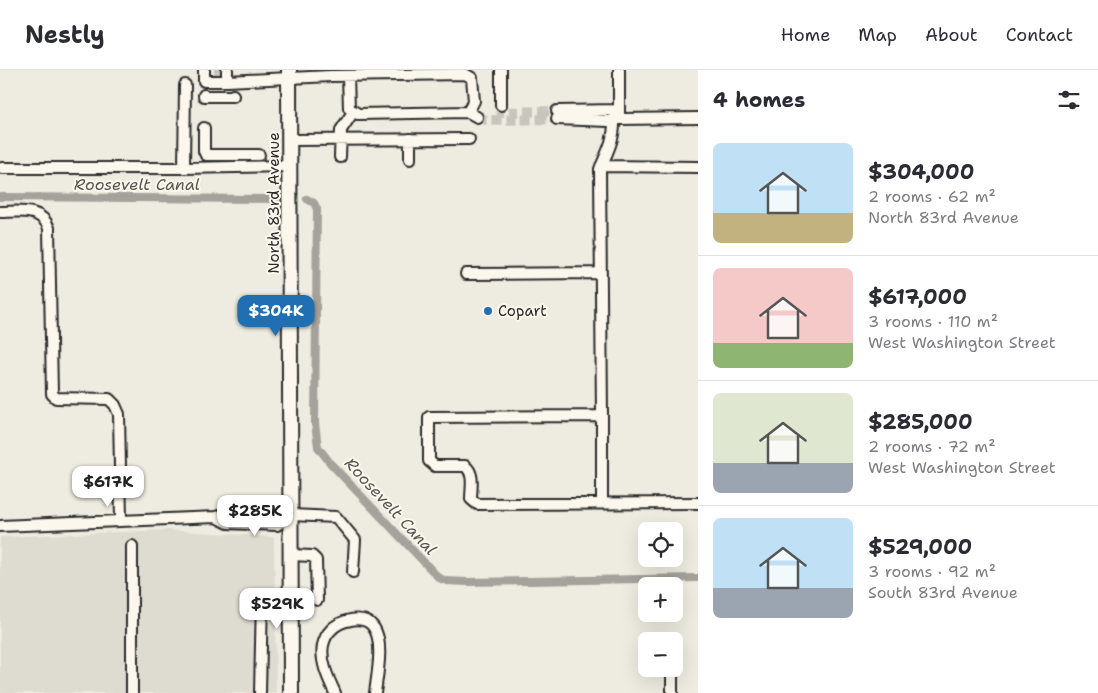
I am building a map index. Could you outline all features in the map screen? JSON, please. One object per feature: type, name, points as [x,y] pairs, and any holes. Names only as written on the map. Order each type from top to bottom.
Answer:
[{"type":"main road","name":"North 83rd Avenue","points":[[289,74],[291,693]]},
{"type":"street","points":[[501,70],[501,105]]},
{"type":"street","points":[[602,504],[601,166],[612,138],[617,116],[619,70]]},
{"type":"street","points":[[219,84],[253,75],[465,74],[472,78],[473,115],[358,114],[352,112],[349,108],[348,76]]},
{"type":"street","points":[[184,168],[185,85]]},
{"type":"street","points":[[340,157],[340,130],[352,112]]},
{"type":"street","points":[[557,115],[698,118]]},
{"type":"street","points":[[204,128],[204,151],[206,155],[259,155]]},
{"type":"street","points":[[410,139],[410,159]]},
{"type":"street","points":[[290,140],[469,139]]},
{"type":"street","points":[[2,168],[290,166]]},
{"type":"street","points":[[601,166],[698,166]]},
{"type":"street","points":[[0,212],[35,212],[47,222],[49,228],[52,394],[56,398],[109,398],[115,404],[119,414],[121,520]]},
{"type":"street","points":[[466,274],[600,273]]},
{"type":"street","points":[[602,416],[429,417],[429,461],[436,466],[466,466],[472,472],[471,500],[477,504],[698,503]]},
{"type":"street","points":[[0,526],[216,517],[229,512],[276,511],[291,515],[336,517],[355,540],[353,572]]},
{"type":"street","points":[[132,546],[132,693]]},
{"type":"street","points":[[291,555],[312,556],[316,560],[317,600]]},
{"type":"street","points":[[260,693],[262,596]]},
{"type":"street","points":[[335,693],[323,662],[323,645],[329,631],[343,621],[362,619],[374,627],[378,640],[378,669],[375,693]]},
{"type":"street","points":[[672,677],[672,693]]},
{"type":"shaded area","points":[[167,530],[274,537],[276,693],[0,693],[0,537]]},
{"type":"waterway","name":"Roosevelt Canal","points":[[0,197],[275,199]]},
{"type":"waterway","name":"Roosevelt Canal","points":[[307,199],[314,203],[317,209],[315,423],[318,447],[331,464],[439,578],[447,581],[467,582],[698,578]]},
{"type":"tunnel","points":[[214,74],[224,74]]},
{"type":"tunnel","points":[[501,105],[501,112],[557,111]]},
{"type":"tunnel","points":[[477,117],[486,120],[557,119]]},
{"type":"place","name":"Copart","points":[[488,311]]}]
